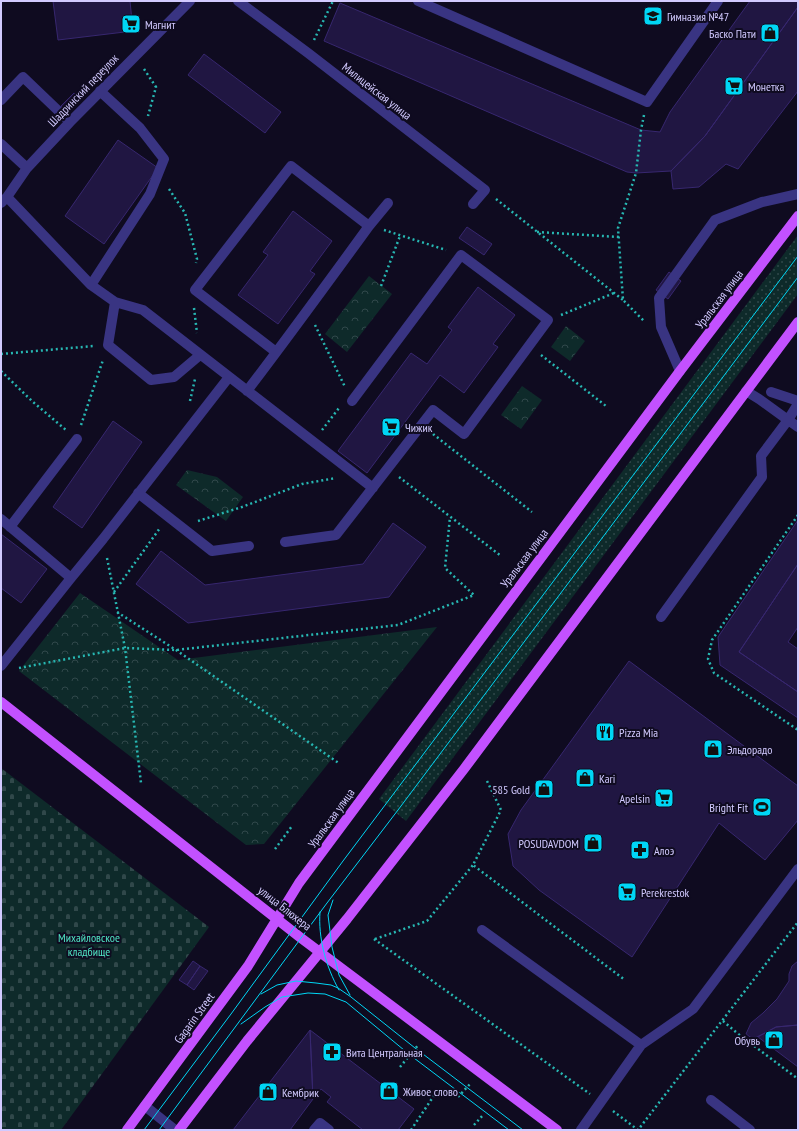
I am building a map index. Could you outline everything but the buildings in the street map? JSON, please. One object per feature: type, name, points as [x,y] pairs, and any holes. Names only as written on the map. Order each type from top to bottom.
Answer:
[{"type":"main road","name":"Уральская улица","points":[[276,918],[326,846],[680,371],[798,216]]},
{"type":"main road","points":[[179,1130],[247,1041],[352,913],[464,769],[798,322]]},
{"type":"main road","name":"улица Блюхера","points":[[1,702],[320,952],[557,1130]]},
{"type":"main road","name":"Gagarin Street","points":[[127,1130],[248,966],[276,918]]},
{"type":"street","name":"Шадринский переулок","points":[[4,200],[27,168],[188,1]]},
{"type":"street","name":"Милицейская улица","points":[[238,1],[308,53],[485,190]]},
{"type":"street","points":[[418,1],[647,102],[718,1]]},
{"type":"street","points":[[1,100],[23,77],[70,122]]},
{"type":"street","points":[[91,285],[150,194],[164,159],[140,128],[100,91]]},
{"type":"street","points":[[1,144],[27,168]]},
{"type":"street","points":[[276,352],[195,290],[291,166],[369,226]]},
{"type":"street","points":[[473,204],[485,190]]},
{"type":"street","points":[[680,371],[661,327],[659,298],[715,220],[762,202],[798,194]]},
{"type":"street","points":[[4,200],[91,285],[115,302],[143,310],[373,488]]},
{"type":"street","points":[[247,391],[369,226],[388,203]]},
{"type":"street","points":[[285,542],[336,535],[433,410],[464,434],[548,320],[461,255],[352,401]]},
{"type":"street","points":[[115,302],[108,345],[151,380],[174,377],[200,355]]},
{"type":"street","points":[[1,666],[103,539],[229,376]]},
{"type":"street","points":[[746,391],[798,426]]},
{"type":"street","points":[[771,392],[798,401]]},
{"type":"street","points":[[661,617],[762,477],[761,456],[798,404]]},
{"type":"street","points":[[10,527],[77,439]]},
{"type":"street","points":[[138,493],[212,551],[249,546]]},
{"type":"street","points":[[1,519],[71,578]]},
{"type":"street","points":[[581,1130],[641,1045],[693,1009],[798,869]]},
{"type":"street","points":[[482,930],[641,1045]]},
{"type":"street","points":[[711,1100],[750,1130]]},
{"type":"street","points":[[145,1106],[175,1130]]},
{"type":"street","points":[[314,1130],[320,1123],[329,1130]]},
{"type":"path","points":[[308,53],[334,1]]},
{"type":"path","points":[[623,300],[618,228],[636,173],[641,130],[647,102]]},
{"type":"path","points":[[485,190],[623,300],[645,322]]},
{"type":"path","points":[[369,226],[461,255]]},
{"type":"path","points":[[537,232],[618,236]]},
{"type":"path","points":[[381,286],[400,236]]},
{"type":"path","points":[[548,320],[614,293]]},
{"type":"path","points":[[307,310],[352,401],[339,408],[314,442]]},
{"type":"path","points":[[1,354],[108,345],[77,439],[1,371]]},
{"type":"path","points":[[529,346],[606,406]]},
{"type":"path","points":[[189,406],[200,355]]},
{"type":"path","points":[[422,425],[532,512]]},
{"type":"path","points":[[388,468],[501,556]]},
{"type":"path","points":[[178,524],[203,520],[302,484],[356,475]]},
{"type":"path","points":[[798,515],[712,640],[708,659],[714,673],[798,730]]},
{"type":"path","points":[[114,592],[168,516]]},
{"type":"path","points":[[16,669],[125,648],[176,650],[398,624],[474,595],[445,568],[450,517]]},
{"type":"path","points":[[103,539],[125,648],[141,783]]},
{"type":"path","points":[[118,612],[176,650],[340,764]]},
{"type":"path","points":[[487,782],[501,810],[473,865],[427,921],[374,939],[638,1130],[798,922]]},
{"type":"path","points":[[275,849],[292,826]]},
{"type":"path","points":[[473,865],[625,980]]},
{"type":"path","points":[[723,1021],[798,1079]]},
{"type":"path","points":[[400,1067],[420,1043]]},
{"type":"path","points":[[458,1096],[472,1082]]},
{"type":"path","points":[[411,1130],[435,1094]]},
{"type":"path","points":[[474,1125],[482,1115]]},
{"type":"green space","points":[[798,235],[798,294],[406,821],[379,799]]},
{"type":"green space","points":[[369,276],[392,294],[347,352],[325,334]]},
{"type":"green space","points":[[566,326],[585,341],[570,361],[551,347]]},
{"type":"green space","points":[[522,386],[542,400],[521,429],[501,415]]},
{"type":"green space","points":[[187,470],[217,477],[243,497],[226,521],[176,485]]},
{"type":"green space","points":[[80,593],[178,660],[437,627],[264,844],[246,845],[19,671]]},
{"type":"green space","name":"Михайловское кладбище","points":[[1,768],[209,927],[61,1130],[1,1130]]},
{"type":"tram line","points":[[144,1130],[343,861],[798,256]]},
{"type":"tram line","points":[[159,1130],[327,903],[798,277]]},
{"type":"tram line","points":[[333,900],[328,915],[332,947],[339,975],[350,995]]},
{"type":"tram line","points":[[320,912],[320,932],[324,952],[330,972],[339,990]]},
{"type":"tram line","points":[[261,994],[277,985],[296,981],[331,985],[338,988],[523,1130]]},
{"type":"tram line","points":[[241,1024],[282,997],[308,993],[325,994],[346,1002],[410,1055],[509,1130]]},
{"type":"place","name":"Гимназия №47","points":[[653,16]]},
{"type":"place","name":"Магнит","points":[[131,24]]},
{"type":"place","name":"Баско Пати","points":[[770,33]]},
{"type":"place","name":"Монетка","points":[[734,86]]},
{"type":"place","name":"Чижик","points":[[391,427]]},
{"type":"place","name":"Pizza Mia","points":[[605,732]]},
{"type":"place","name":"Эльдорадо","points":[[713,749]]},
{"type":"place","name":"Kari","points":[[585,778]]},
{"type":"place","name":"585 Gold","points":[[544,789]]},
{"type":"place","name":"Apelsin","points":[[664,798]]},
{"type":"place","name":"Bright Fit","points":[[762,807]]},
{"type":"place","name":"POSUDAVDOM","points":[[593,843]]},
{"type":"place","name":"Алоэ","points":[[640,850]]},
{"type":"place","name":"Perekrestok","points":[[627,892]]},
{"type":"place","name":"Обувь","points":[[774,1040]]},
{"type":"place","name":"Вита Центральная","points":[[332,1052]]},
{"type":"place","name":"Живое слово","points":[[389,1091]]},
{"type":"place","name":"Кембрик","points":[[268,1092]]}]
